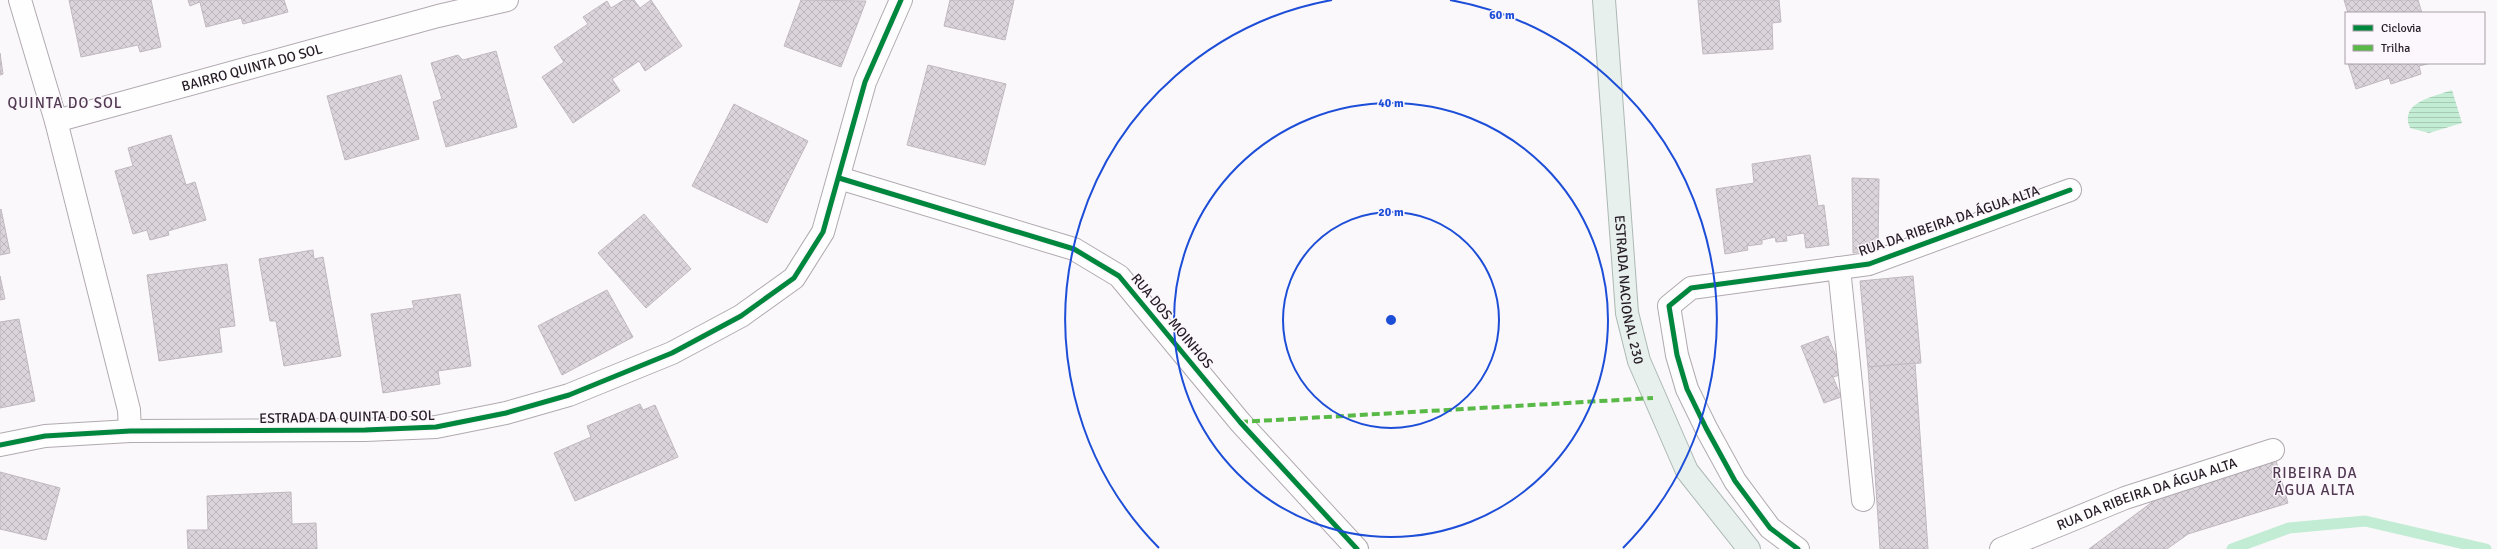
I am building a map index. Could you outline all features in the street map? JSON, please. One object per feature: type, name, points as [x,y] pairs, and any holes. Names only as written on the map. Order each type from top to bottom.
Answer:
[{"type":"main road","name":"ESTRADA NACIONAL 230","points":[[1604,0],[1627,313],[1639,361],[1687,471],[1748,549]]},
{"type":"street","points":[[20,0],[56,121],[130,410],[130,431]]},
{"type":"street","name":"BAIRRO QUINTA DO SOL","points":[[56,121],[447,7],[507,0]]},
{"type":"street","name":"ESTRADA DA QUINTA DO SOL","points":[[0,444],[45,436],[130,431],[365,430],[436,428],[506,413],[569,395],[672,353],[741,316],[794,278],[823,232],[865,82],[902,0]]},
{"type":"street","name":"RUA DOS MOINHOS","points":[[839,178],[1074,250],[1119,276],[1240,422],[1357,549]]},
{"type":"street","name":"RUA DA RIBEIRA DA ÁGUA ALTA","points":[[1798,549],[1770,528],[1735,481],[1706,428],[1687,389],[1677,355],[1669,306],[1691,288],[1870,264],[2070,190]]},
{"type":"street","points":[[1839,268],[1863,500]]},
{"type":"street","name":"RUA DA RIBEIRA DA ÁGUA ALTA","points":[[2001,549],[2125,498],[2273,450]]},
{"type":"shaded area","points":[[2452,90],[2462,123],[2429,133],[2410,128],[2408,119],[2409,112],[2413,106],[2427,98]]},
{"type":"building","points":[[69,0],[151,0],[161,47],[140,52],[138,45],[81,57]]},
{"type":"building","points":[[188,0],[284,0],[288,12],[243,24],[241,18],[206,27],[200,2],[190,6]]},
{"type":"building","points":[[624,0],[634,0],[640,8],[651,0],[682,46],[645,71],[639,61],[612,79],[620,91],[573,123],[542,77],[564,62],[554,47],[588,24],[583,17],[607,1],[611,8]]},
{"type":"building","points":[[801,0],[866,1],[841,67],[784,46]]},
{"type":"building","points":[[950,0],[1014,0],[1005,40],[944,26]]},
{"type":"building","points":[[1698,0],[1779,0],[1781,22],[1772,23],[1773,49],[1703,54]]},
{"type":"building","points":[[2344,0],[2418,0],[2422,12],[2348,12]]},
{"type":"building","points":[[496,51],[517,127],[446,147],[433,102],[442,99],[431,63],[458,55],[463,60]]},
{"type":"building","points":[[0,53],[3,74],[0,75]]},
{"type":"building","points":[[2348,64],[2427,64],[2419,66],[2421,74],[2391,84],[2389,78],[2356,89]]},
{"type":"building","points":[[928,65],[1006,84],[985,165],[907,145]]},
{"type":"building","points":[[401,75],[419,139],[345,160],[327,96]]},
{"type":"building","points":[[734,104],[808,141],[767,223],[692,186]]},
{"type":"building","points":[[171,135],[186,185],[195,182],[206,220],[168,231],[169,235],[150,240],[147,230],[133,234],[115,171],[133,166],[128,148]]},
{"type":"building","points":[[1810,155],[1818,206],[1824,205],[1829,245],[1806,248],[1804,233],[1786,236],[1787,241],[1776,242],[1775,237],[1762,240],[1762,244],[1747,246],[1748,250],[1725,254],[1716,189],[1754,183],[1752,164]]},
{"type":"building","points":[[1852,178],[1879,179],[1878,248],[1853,253]]},
{"type":"building","points":[[1,209],[10,253],[0,255],[0,210]]},
{"type":"building","points":[[644,214],[691,269],[646,308],[598,253]]},
{"type":"building","points":[[313,250],[314,259],[323,257],[341,356],[284,366],[276,321],[270,321],[259,259]]},
{"type":"building","points":[[227,264],[235,326],[219,328],[222,352],[159,361],[147,275]]},
{"type":"building","points":[[0,276],[5,299],[0,300]]},
{"type":"building","points":[[1913,276],[1921,363],[1868,367],[1860,281]]},
{"type":"building","points":[[607,290],[633,337],[562,375],[538,326]]},
{"type":"building","points":[[460,294],[471,366],[438,371],[440,384],[383,393],[371,314],[414,308],[412,301]]},
{"type":"building","points":[[19,319],[35,401],[0,408],[0,322]]},
{"type":"building","points":[[1828,336],[1843,374],[1833,377],[1841,397],[1824,403],[1801,346]]},
{"type":"building","points":[[1915,363],[1928,549],[1880,549],[1868,367]]},
{"type":"building","points":[[640,404],[643,410],[655,405],[678,457],[575,501],[554,453],[591,437],[587,426]]},
{"type":"building","points":[[2275,457],[2288,503],[2188,534],[2167,549],[2089,549],[2163,494]]},
{"type":"building","points":[[0,472],[60,488],[46,540],[0,529]]},
{"type":"building","points":[[291,492],[292,524],[316,523],[317,549],[188,549],[187,530],[208,530],[207,496]]},
{"type":"waterway","name":"RIBEIRA DA ÁGUA ALTA","points":[[2232,549],[2289,528],[2365,521],[2486,549]]},
{"type":"marked path","points":[[1240,422],[1653,398]]},
{"type":"cycle path","points":[[0,445],[45,436],[130,431],[365,430],[436,427],[506,413],[569,395],[672,353],[741,316],[794,278],[823,232],[865,82],[901,0]]},
{"type":"cycle path","points":[[839,178],[1074,249],[1119,276],[1240,422],[1357,549]]},
{"type":"cycle path","points":[[1798,549],[1770,528],[1735,481],[1706,428],[1687,389],[1677,355],[1669,306],[1691,288],[1869,264],[2070,190]]},
{"type":"district","name":"QUINTA DO SOL","points":[[65,103]]},
{"type":"district","name":"RIBEIRA DA ÁGUA ALTA","points":[[2315,482]]}]
